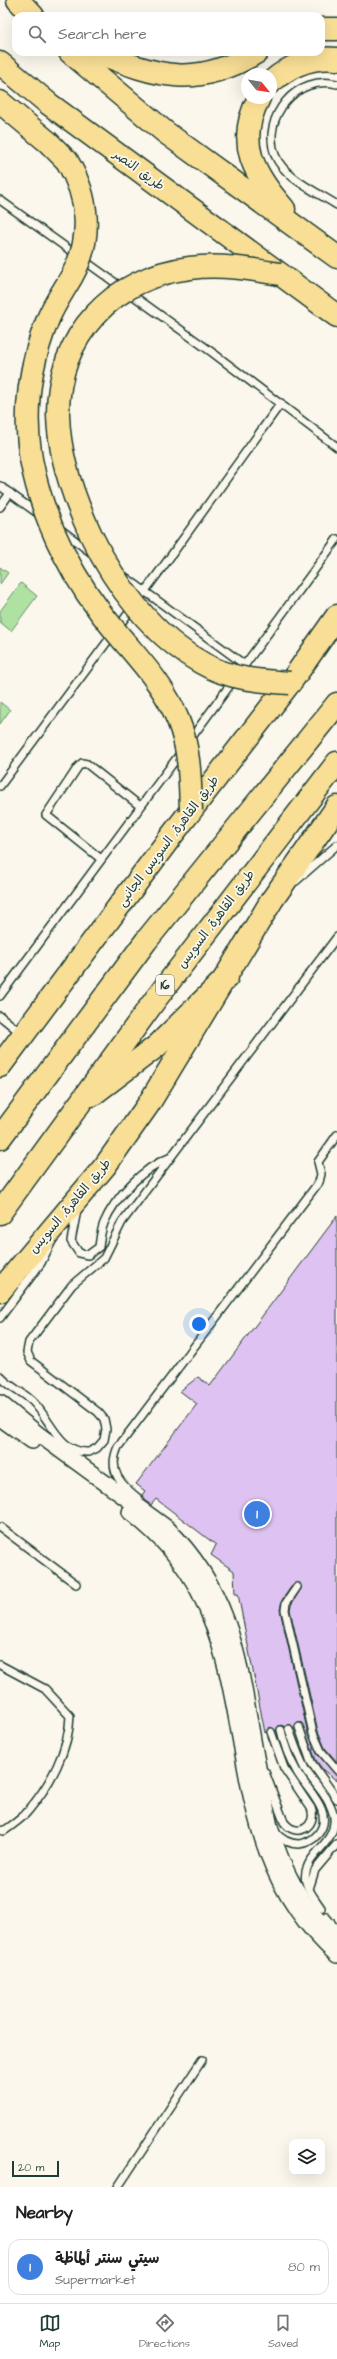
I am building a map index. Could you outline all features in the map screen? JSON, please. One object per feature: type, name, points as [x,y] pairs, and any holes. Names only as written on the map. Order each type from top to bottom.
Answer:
[{"type":"main road","points":[[18,0],[29,12]]},
{"type":"main road","points":[[325,29],[337,29]]},
{"type":"main road","points":[[75,56],[165,132],[337,257]]},
{"type":"main road","points":[[107,56],[153,73],[187,76],[220,70],[249,56]]},
{"type":"main road","points":[[277,78],[291,67],[303,62],[317,59],[337,59]]},
{"type":"main road","name":"طريق النصر","points":[[0,63],[49,104],[337,316]]},
{"type":"main road","points":[[0,102],[48,142],[67,161],[74,173],[84,198],[86,218],[85,238],[78,264],[48,318],[34,363],[28,410],[31,457],[36,480],[54,531],[82,585],[117,633],[149,670],[170,702],[184,737],[188,755],[191,811]]},
{"type":"main road","points":[[257,104],[251,118],[249,132],[251,158],[262,183],[304,233]]},
{"type":"main road","points":[[280,274],[232,268],[189,268],[154,276],[120,292],[92,318],[72,350],[61,382],[58,416],[67,469],[84,520],[108,567],[138,608],[174,644],[203,664],[236,677],[290,683]]},
{"type":"main road","name":"طريق القاهرة, السويس الجانبى","points":[[0,1066],[191,811],[290,683],[337,616]]},
{"type":"main road","points":[[0,1138],[146,941],[337,704]]},
{"type":"main road","name":"طريق القاهرة, السويس","points":[[0,1213],[77,1105],[248,876],[337,763]]},
{"type":"main road","points":[[321,846],[337,807]]},
{"type":"main road","points":[[77,1105],[157,1046],[227,977],[272,900],[321,846],[337,822]]},
{"type":"main road","name":"طريق القاهرة, السويس","points":[[0,1292],[123,1142],[148,1106],[227,977]]},
{"type":"street","points":[[0,1402],[38,1434],[142,1508],[181,1542],[204,1573],[230,1626],[239,1662],[270,1827],[285,1868],[301,1899],[324,1927],[337,1939]]},
{"type":"street","points":[[0,1418],[145,1524],[175,1555],[187,1572],[207,1610],[223,1655],[250,1793],[269,1861],[293,1907],[312,1931],[337,1955]]},
{"type":"lane","points":[[337,84],[316,83],[302,88],[289,98],[279,110],[274,125],[272,140],[276,156],[291,175],[337,205]]},
{"type":"lane","points":[[0,200],[281,403],[337,447]]},
{"type":"lane","points":[[0,786],[281,403]]},
{"type":"lane","points":[[0,486],[245,665]]},
{"type":"lane","points":[[0,507],[10,494]]},
{"type":"lane","points":[[0,996],[337,539]]},
{"type":"lane","points":[[101,859],[46,815],[78,767],[82,763],[87,764],[140,806]]},
{"type":"lane","points":[[321,846],[337,846]]},
{"type":"lane","points":[[321,846],[337,850]]},
{"type":"lane","points":[[0,1376],[34,1403],[59,1437],[70,1447],[89,1452],[100,1444],[106,1429],[101,1415],[31,1361],[27,1347],[72,1285],[104,1258],[122,1222],[337,937]]},
{"type":"lane","points":[[0,1016],[23,1034]]},
{"type":"lane","points":[[139,1499],[122,1485],[116,1474],[114,1458],[118,1447],[319,1182],[321,1174],[318,1162],[337,1136]]},
{"type":"lane","points":[[81,1194],[71,1241],[79,1253],[88,1255],[98,1247],[102,1227],[108,1215],[134,1182],[149,1167],[170,1158]]},
{"type":"lane","points":[[0,1318],[47,1253],[56,1222]]},
{"type":"lane","points":[[150,1507],[171,1526],[181,1542]]},
{"type":"lane","points":[[0,1527],[76,1584]]},
{"type":"lane","points":[[297,1587],[286,1603],[285,1610],[313,1733],[321,1751],[337,1770]]},
{"type":"lane","points":[[0,1665],[45,1689],[70,1716],[70,1734],[55,1770],[28,1812],[4,1831],[0,1830]]},
{"type":"lane","points":[[299,1727],[311,1762],[337,1799]]},
{"type":"lane","points":[[290,1729],[300,1759],[329,1802],[334,1818],[332,1833],[329,1840],[306,1868],[306,1882],[321,1908]]},
{"type":"lane","points":[[270,1827],[283,1839],[300,1844],[314,1838],[323,1825],[322,1810],[297,1772],[281,1730]]},
{"type":"lane","points":[[255,1752],[267,1777],[284,1822],[294,1831],[302,1831],[312,1822],[313,1815],[311,1808],[284,1768],[271,1732]]},
{"type":"lane","points":[[309,1889],[315,1870],[337,1844]]},
{"type":"lane","points":[[326,1916],[337,1930]]},
{"type":"lane","points":[[118,2187],[202,2060]]},
{"type":"green space","points":[[0,567],[8,573],[0,584]]},
{"type":"green space","points":[[21,583],[37,596],[11,631],[0,622],[0,611]]},
{"type":"green space","points":[[0,702],[10,710],[0,724]]},
{"type":"building","points":[[337,1216],[337,1762],[325,1748],[318,1731],[290,1610],[291,1605],[301,1589],[300,1583],[293,1584],[282,1600],[280,1610],[308,1734],[317,1754],[337,1775],[337,1781],[323,1770],[316,1760],[302,1723],[297,1722],[294,1728],[290,1724],[285,1727],[280,1725],[276,1731],[270,1727],[265,1733],[238,1594],[235,1594],[234,1571],[211,1555],[216,1545],[156,1499],[151,1505],[144,1500],[142,1495],[145,1491],[136,1484],[197,1404],[180,1391],[198,1377],[210,1386]]},
{"type":"place","name":"سيتي سنتر ألماظة","points":[[257,1514]]}]
